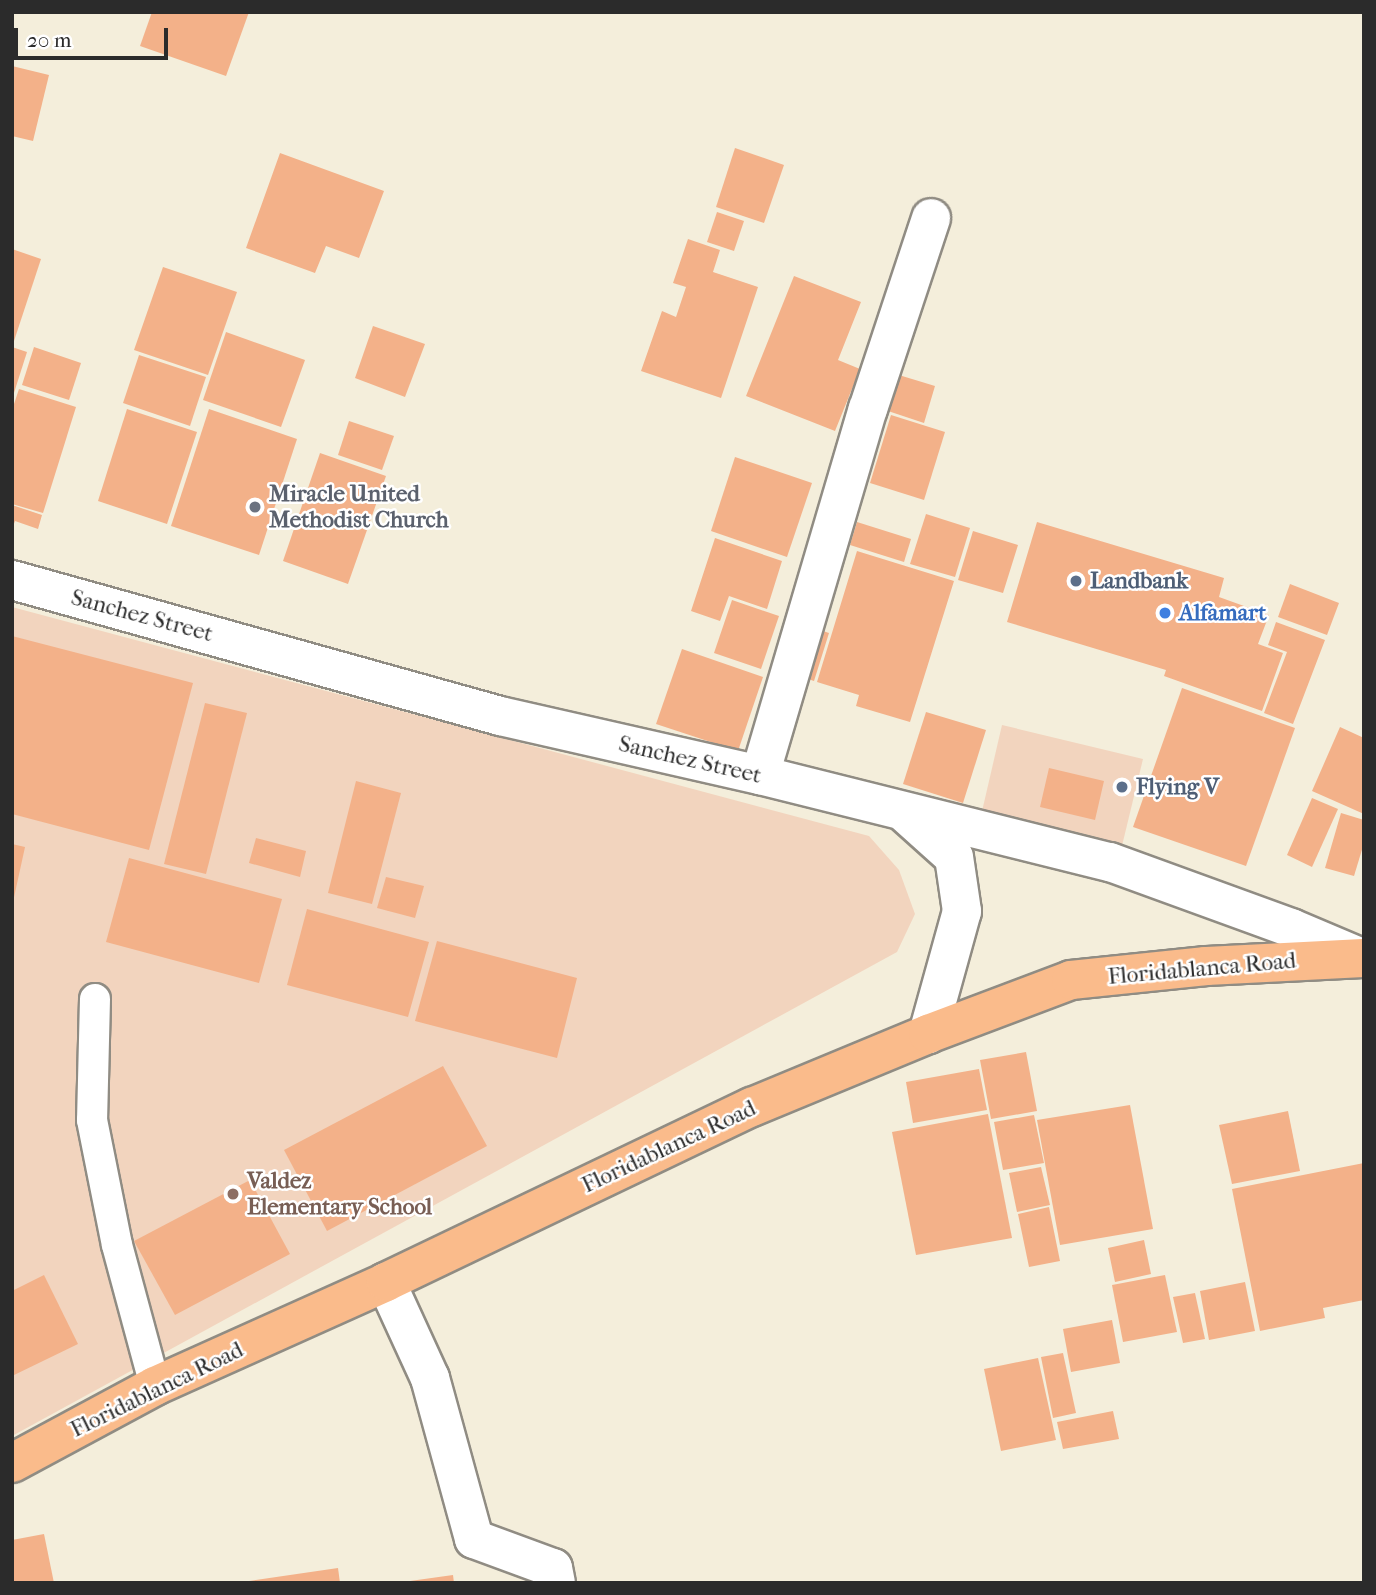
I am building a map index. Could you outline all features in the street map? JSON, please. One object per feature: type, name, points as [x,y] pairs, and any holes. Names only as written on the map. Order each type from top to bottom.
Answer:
[{"type":"main road","name":"Floridablanca Road","points":[[12,1464],[155,1386],[386,1282],[752,1107],[928,1034],[1071,980],[1206,966],[1363,958]]},
{"type":"street","points":[[760,775],[868,409],[931,218]]},
{"type":"street","name":"Sanchez Street","points":[[12,580],[500,716],[760,775],[1110,862],[1291,928],[1363,958]]},
{"type":"street","points":[[905,812],[954,858],[962,911],[928,1034]]},
{"type":"street","points":[[386,1282],[430,1378],[474,1539],[553,1568],[556,1583]]},
{"type":"lane","points":[[95,999],[92,1119],[117,1245],[155,1386]]},
{"type":"shaded area","name":"Valdez Elementary School","points":[[12,607],[869,836],[899,870],[915,914],[897,952],[12,1436]]},
{"type":"shaded area","points":[[1002,725],[1143,759],[1120,854],[980,820]]},
{"type":"building","points":[[152,12],[249,12],[226,76],[140,46]]},
{"type":"building","points":[[12,66],[49,75],[33,141],[12,136]]},
{"type":"building","points":[[735,148],[784,165],[764,223],[716,207]]},
{"type":"building","points":[[280,153],[384,191],[359,258],[326,246],[315,273],[246,248]]},
{"type":"building","points":[[717,212],[744,221],[734,251],[707,242]]},
{"type":"building","points":[[688,239],[720,250],[713,272],[758,287],[721,398],[641,371],[662,311],[676,317],[686,287],[673,283]]},
{"type":"building","points":[[12,249],[41,259],[13,344],[12,344]]},
{"type":"building","points":[[163,267],[237,292],[208,375],[134,350]]},
{"type":"building","points":[[794,276],[861,302],[838,360],[860,369],[835,431],[746,396]]},
{"type":"building","points":[[373,326],[425,344],[405,397],[355,378]]},
{"type":"building","points":[[226,332],[305,360],[281,427],[203,400]]},
{"type":"building","points":[[12,347],[27,352],[13,396],[12,396]]},
{"type":"building","points":[[34,347],[81,363],[69,400],[22,385]]},
{"type":"building","points":[[139,355],[206,377],[190,426],[123,403]]},
{"type":"building","points":[[889,372],[935,386],[924,423],[879,408]]},
{"type":"building","points":[[19,389],[76,407],[43,513],[12,504],[12,410]]},
{"type":"building","points":[[127,409],[197,432],[167,524],[98,501]]},
{"type":"building","points":[[209,409],[297,439],[259,555],[171,526]]},
{"type":"building","points":[[891,415],[945,432],[924,500],[870,483]]},
{"type":"building","points":[[349,421],[394,436],[382,470],[338,455]]},
{"type":"building","points":[[320,453],[386,476],[348,584],[283,561]]},
{"type":"building","points":[[735,457],[812,483],[787,557],[711,531]]},
{"type":"building","points":[[12,505],[42,515],[38,529],[15,521],[12,529]]},
{"type":"building","points":[[926,514],[970,528],[955,577],[910,564]]},
{"type":"building","points":[[857,522],[911,539],[904,562],[850,545]]},
{"type":"building","points":[[1037,522],[1224,578],[1219,597],[1269,615],[1258,644],[1283,653],[1262,711],[1164,676],[1166,670],[1007,622]]},
{"type":"building","points":[[973,531],[1018,545],[1003,593],[958,580]]},
{"type":"building","points":[[715,538],[782,561],[767,609],[729,596],[720,621],[691,611]]},
{"type":"building","points":[[857,551],[954,581],[910,722],[856,706],[859,695],[817,682]]},
{"type":"building","points":[[1290,584],[1339,603],[1327,635],[1278,617]]},
{"type":"building","points":[[732,600],[779,616],[761,669],[714,653]]},
{"type":"building","points":[[1276,622],[1325,640],[1293,724],[1264,713],[1287,652],[1268,645]]},
{"type":"building","points":[[814,628],[829,633],[814,681],[799,676]]},
{"type":"building","points":[[12,636],[193,683],[149,850],[12,814]]},
{"type":"building","points":[[682,649],[763,677],[738,751],[656,724]]},
{"type":"building","points":[[1182,688],[1295,728],[1246,866],[1133,827]]},
{"type":"building","points":[[205,703],[247,713],[206,874],[164,864]]},
{"type":"building","points":[[926,712],[986,730],[963,803],[903,784]]},
{"type":"building","points":[[1340,727],[1364,738],[1364,814],[1312,791]]},
{"type":"building","points":[[1049,768],[1104,781],[1095,820],[1040,807]]},
{"type":"building","points":[[356,781],[401,793],[372,904],[328,893]]},
{"type":"building","points":[[1312,798],[1338,809],[1312,867],[1287,855]]},
{"type":"building","points":[[1341,813],[1364,820],[1364,843],[1354,876],[1325,868]]},
{"type":"building","points":[[256,838],[306,851],[300,877],[249,863]]},
{"type":"building","points":[[12,844],[25,847],[13,902],[12,901]]},
{"type":"building","points":[[129,858],[282,899],[259,983],[106,942]]},
{"type":"building","points":[[386,877],[424,886],[415,918],[377,908]]},
{"type":"building","points":[[307,909],[429,942],[408,1017],[287,985]]},
{"type":"building","points":[[437,941],[577,978],[557,1058],[415,1021]]},
{"type":"building","points":[[1026,1052],[1037,1111],[991,1119],[980,1060]]},
{"type":"building","points":[[443,1066],[487,1146],[327,1231],[284,1150]]},
{"type":"building","points":[[979,1069],[987,1110],[913,1123],[906,1082]]},
{"type":"building","points":[[1130,1105],[1153,1229],[1060,1245],[1037,1120]]},
{"type":"building","points":[[1288,1111],[1300,1171],[1232,1184],[1219,1125]]},
{"type":"building","points":[[988,1114],[1012,1238],[916,1255],[892,1132]]},
{"type":"building","points":[[1034,1115],[1044,1163],[1003,1170],[994,1122]]},
{"type":"building","points":[[1364,1163],[1364,1300],[1323,1308],[1325,1318],[1260,1331],[1232,1189]]},
{"type":"building","points":[[1041,1167],[1050,1205],[1017,1212],[1009,1173]]},
{"type":"building","points":[[250,1180],[290,1254],[175,1315],[134,1241]]},
{"type":"building","points":[[1049,1207],[1060,1261],[1029,1267],[1018,1214]]},
{"type":"building","points":[[1144,1240],[1151,1274],[1115,1282],[1108,1248]]},
{"type":"building","points":[[44,1275],[78,1344],[12,1376],[12,1291]]},
{"type":"building","points":[[1165,1275],[1177,1332],[1123,1342],[1112,1285]]},
{"type":"building","points":[[1245,1282],[1255,1331],[1209,1340],[1200,1291]]},
{"type":"building","points":[[1195,1293],[1205,1339],[1183,1343],[1173,1297]]},
{"type":"building","points":[[1112,1320],[1120,1363],[1071,1372],[1063,1329]]},
{"type":"building","points":[[1063,1353],[1076,1413],[1053,1418],[1041,1357]]},
{"type":"building","points":[[1038,1358],[1056,1440],[1001,1451],[984,1369]]},
{"type":"building","points":[[1113,1411],[1119,1439],[1063,1449],[1057,1422]]},
{"type":"building","points":[[44,1534],[54,1583],[12,1583],[12,1540]]},
{"type":"building","points":[[338,1568],[340,1583],[249,1583],[249,1581]]},
{"type":"building","points":[[453,1575],[454,1583],[410,1581]]},
{"type":"place","name":"Miracle United Methodist Church","points":[[255,507]]},
{"type":"place","name":"Landbank","points":[[1076,581]]},
{"type":"place","name":"Alfamart","points":[[1165,613]]},
{"type":"place","name":"Flying V","points":[[1122,787]]},
{"type":"place","name":"Valdez Elementary School","points":[[233,1194]]}]
